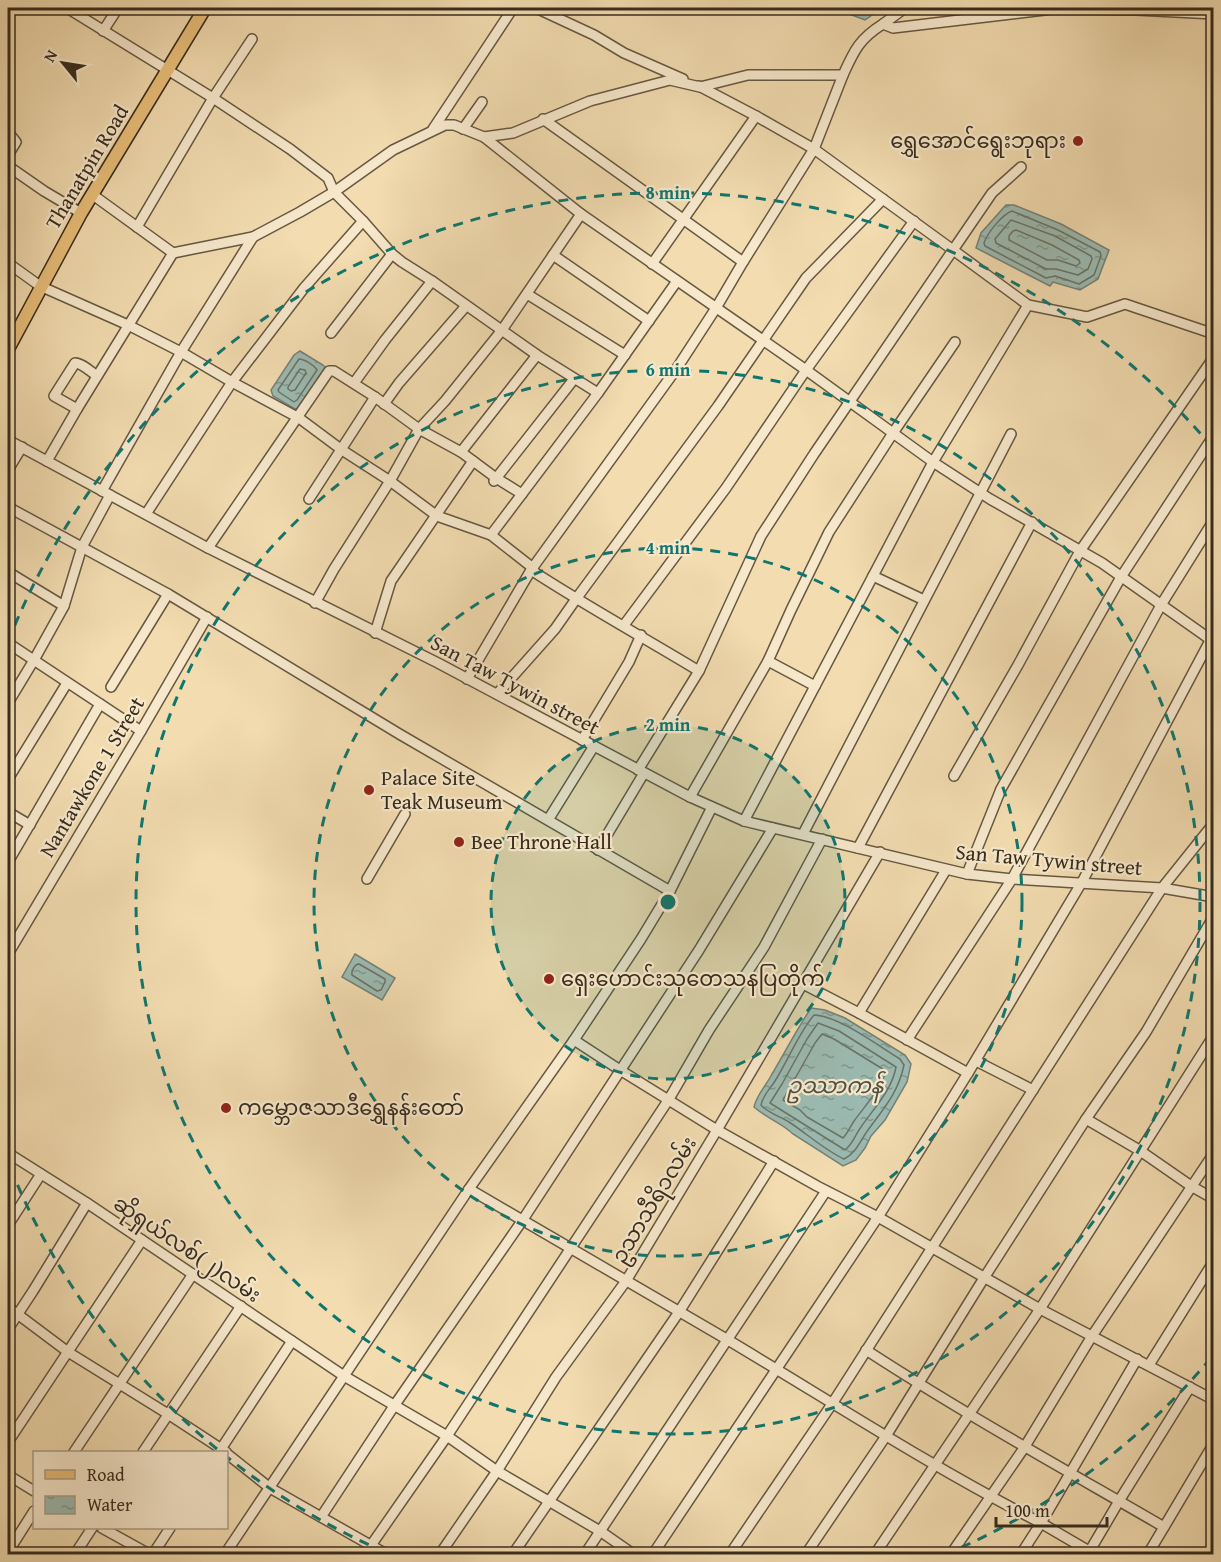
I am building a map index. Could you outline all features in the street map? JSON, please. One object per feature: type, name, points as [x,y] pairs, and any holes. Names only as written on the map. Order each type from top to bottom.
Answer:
[{"type":"main road","name":"Thanatpin Road","points":[[8,348],[81,213],[205,8]]},
{"type":"street","points":[[67,8],[213,98],[290,149],[328,178],[334,192],[402,262],[537,355],[598,393]]},
{"type":"street","points":[[103,31],[118,8]]},
{"type":"street","points":[[432,131],[513,8]]},
{"type":"street","points":[[536,8],[594,35],[624,53],[700,87],[814,149],[1028,305],[1087,317],[1125,304],[1214,334]]},
{"type":"street","points":[[468,679],[532,569],[676,368],[716,308],[814,149],[855,49],[868,33],[905,8]]},
{"type":"street","points":[[995,8],[1011,12]]},
{"type":"street","points":[[883,24],[893,28],[1011,12],[1044,11],[1053,8],[1214,14]]},
{"type":"street","points":[[137,227],[213,98],[252,39]]},
{"type":"street","points":[[484,137],[513,133],[590,101],[668,81],[700,87],[748,75],[843,75]]},
{"type":"street","points":[[463,129],[482,102]]},
{"type":"street","points":[[652,264],[756,116]]},
{"type":"street","points":[[543,119],[743,262]]},
{"type":"street","points":[[47,461],[173,253],[253,237],[334,192],[393,150],[449,124],[484,137],[581,213],[850,401],[933,462],[990,499],[1102,563],[1212,639],[1082,882],[976,1061],[878,1217],[653,1554]]},
{"type":"street","points":[[8,132],[16,142],[8,155]]},
{"type":"street","points":[[8,166],[81,213]]},
{"type":"street","points":[[598,849],[699,670],[761,536],[992,193],[1021,167]]},
{"type":"street","points":[[93,195],[173,253]]},
{"type":"street","points":[[497,694],[555,629],[718,406],[806,278],[883,199]]},
{"type":"street","points":[[315,603],[419,429],[502,330],[581,213]]},
{"type":"street","points":[[146,514],[232,382],[304,288],[363,221]]},
{"type":"street","points":[[624,625],[726,488],[806,370],[914,221]]},
{"type":"street","points":[[8,704],[64,606],[82,547],[106,493],[181,352],[253,237]]},
{"type":"street","points":[[331,333],[392,254]]},
{"type":"street","points":[[553,255],[649,321]]},
{"type":"street","points":[[8,263],[40,286],[128,325],[181,352],[299,418],[437,516],[491,535],[532,569],[576,599],[699,670]]},
{"type":"street","points":[[354,383],[385,339],[432,281]]},
{"type":"street","points":[[491,535],[598,393],[677,281]]},
{"type":"street","points":[[527,294],[625,355]]},
{"type":"street","points":[[744,821],[933,462],[1028,305]]},
{"type":"street","points":[[384,404],[399,383],[466,306]]},
{"type":"street","points":[[690,797],[768,661],[829,532],[955,342]]},
{"type":"street","points":[[461,452],[537,355]]},
{"type":"street","points":[[954,777],[1080,551],[1214,357]]},
{"type":"street","points":[[77,410],[54,396],[75,363],[79,363],[98,376]]},
{"type":"street","points":[[208,548],[329,371],[334,371],[354,383],[419,429],[461,452],[495,480],[522,494]]},
{"type":"street","points":[[495,480],[574,379]]},
{"type":"street","points":[[309,499],[375,397]]},
{"type":"street","points":[[803,834],[1011,434]]},
{"type":"street","points":[[967,874],[1001,789],[1121,577],[1214,435]]},
{"type":"street","name":"San Taw Tywin street","points":[[8,440],[208,548],[468,679],[690,797],[744,821],[967,874],[1162,888],[1214,897]]},
{"type":"street","points":[[8,470],[22,447]]},
{"type":"street","points":[[375,633],[391,581],[473,461]]},
{"type":"street","points":[[8,507],[168,594],[401,735],[670,891]]},
{"type":"street","points":[[907,1040],[1012,879],[1161,605],[1214,520]]},
{"type":"street","points":[[858,848],[1032,522]]},
{"type":"street","points":[[8,572],[64,606]]},
{"type":"street","points":[[873,576],[924,600]]},
{"type":"street","points":[[111,687],[168,594]]},
{"type":"street","name":"Nantawkone 1 Street","points":[[8,954],[207,617]]},
{"type":"street","points":[[582,740],[629,662],[641,635]]},
{"type":"street","points":[[8,643],[141,731]]},
{"type":"street","points":[[768,661],[815,686]]},
{"type":"street","points":[[8,779],[67,683]]},
{"type":"street","points":[[8,862],[100,704]]},
{"type":"street","points":[[548,820],[594,746]]},
{"type":"street","points":[[225,1554],[469,1189],[574,1040],[641,939],[670,891],[712,807]]},
{"type":"street","points":[[8,812],[30,825]]},
{"type":"street","points":[[367,879],[405,814]]},
{"type":"street","points":[[730,1554],[832,1404],[1162,888],[1214,823]]},
{"type":"street","points":[[321,1517],[394,1406],[522,1221],[699,950],[773,828]]},
{"type":"street","points":[[365,1554],[447,1436],[669,1099],[709,1030],[764,947],[822,839]]},
{"type":"street","name":"ဥသာသီရိ၁လမ်း","points":[[440,1554],[556,1377],[626,1281],[880,852]]},
{"type":"street","points":[[859,1013],[946,870]]},
{"type":"street","points":[[806,1554],[886,1436],[1086,1119],[1146,1032],[1214,916]]},
{"type":"street","points":[[803,984],[968,1073]]},
{"type":"street","points":[[875,1554],[1040,1309],[1214,1035]]},
{"type":"street","points":[[574,1040],[717,1130],[826,1191],[878,1217],[1040,1309],[1214,1400]]},
{"type":"street","points":[[976,1061],[1033,1090]]},
{"type":"street","points":[[1086,1119],[1139,1150],[1214,1199]]},
{"type":"street","points":[[951,1554],[1024,1448],[1092,1335],[1214,1153]]},
{"type":"street","name":"ဆိုရှယ်လစ်(၂)လမ်း","points":[[8,1154],[87,1203],[344,1376],[447,1436],[497,1470],[600,1531],[633,1554]]},
{"type":"street","points":[[513,1554],[679,1312],[774,1161]]},
{"type":"street","points":[[8,1225],[41,1174]]},
{"type":"street","points":[[469,1189],[727,1340],[934,1466],[1041,1523],[1091,1554],[1119,1501],[1190,1386]]},
{"type":"street","points":[[585,1554],[826,1191]]},
{"type":"street","points":[[8,1329],[87,1203]]},
{"type":"street","points":[[8,1442],[142,1240]]},
{"type":"street","points":[[1149,1365],[1214,1261]]},
{"type":"street","points":[[75,1451],[193,1274]]},
{"type":"street","points":[[144,1451],[241,1306]]},
{"type":"street","points":[[8,1307],[68,1352],[168,1414],[222,1451]]},
{"type":"street","points":[[224,1451],[292,1341]]},
{"type":"street","points":[[866,1350],[1024,1448],[1164,1527]]},
{"type":"street","points":[[1021,1554],[1071,1474],[1137,1359]]},
{"type":"street","points":[[1148,1554],[1214,1443]]},
{"type":"street","points":[[228,1456],[270,1488],[386,1554]]},
{"type":"street","points":[[8,1475],[33,1490]]},
{"type":"street","points":[[8,1552],[33,1513]]},
{"type":"street","points":[[75,1554],[91,1529]]},
{"type":"street","points":[[106,1529],[151,1554],[169,1529]]},
{"type":"water","points":[[833,8],[882,8],[865,20]]},
{"type":"water","points":[[1006,205],[1014,205],[1061,224],[1109,250],[1098,279],[1080,290],[1053,282],[1050,286],[976,248],[981,233]]},
{"type":"water","points":[[300,351],[323,365],[325,369],[299,408],[295,409],[273,396],[271,390],[294,355]]},
{"type":"water","points":[[355,954],[395,978],[382,1000],[342,977]]},
{"type":"water","name":"ဥဿာကန်","points":[[811,1008],[825,1010],[845,1018],[905,1055],[911,1064],[907,1082],[885,1120],[871,1136],[856,1160],[843,1166],[754,1107],[759,1094]]},
{"type":"place","name":"ရွှေအောင်ရွေးဘုရား","points":[[1078,141]]},
{"type":"place","name":"Palace Site Teak Museum","points":[[369,790]]},
{"type":"place","name":"Bee Throne Hall","points":[[459,842]]},
{"type":"place","name":"ရှေးဟောင်းသုတေသနပြတိုက်","points":[[549,979]]},
{"type":"place","name":"ကမ္ဘောဇသာဒီရွှေနန်းတော်","points":[[226,1108]]}]
